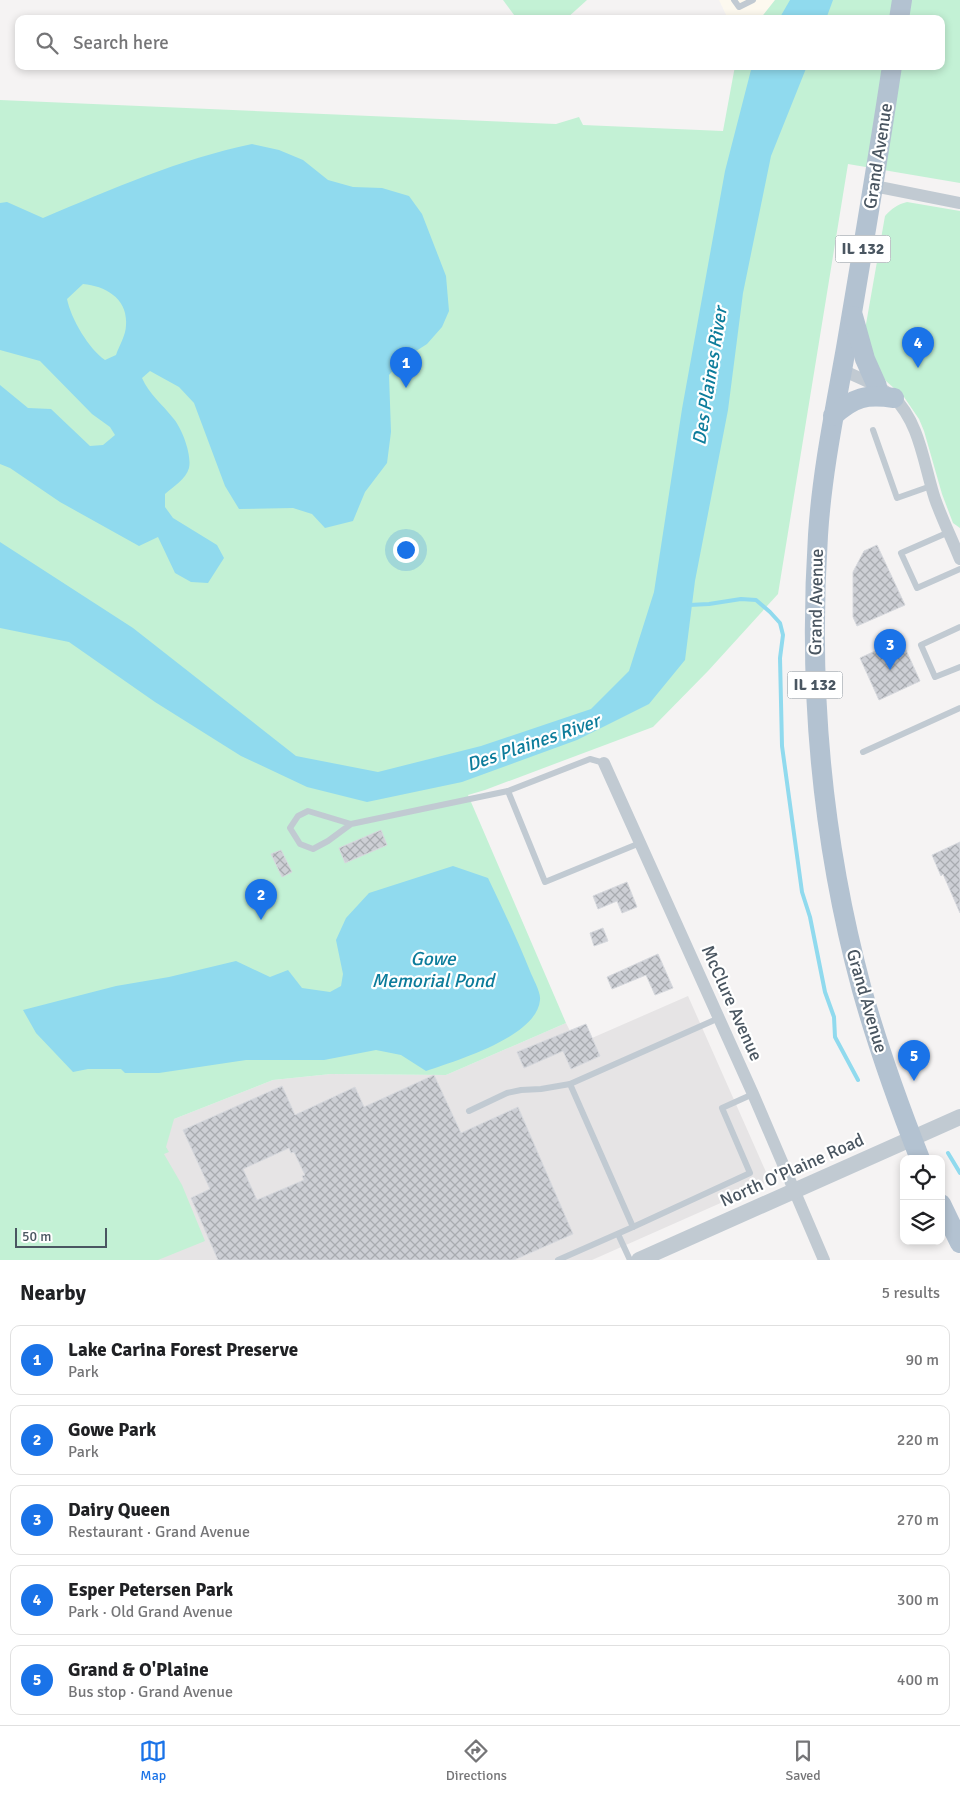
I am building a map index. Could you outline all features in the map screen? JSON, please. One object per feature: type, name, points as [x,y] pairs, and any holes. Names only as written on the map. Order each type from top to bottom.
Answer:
[{"type":"main road","points":[[900,15],[902,0]]},
{"type":"main road","name":"Grand Avenue","points":[[891,70],[874,186],[825,464],[818,533],[814,617],[816,715],[834,865],[862,988],[882,1056],[918,1155]]},
{"type":"main road","points":[[852,312],[865,359],[877,386]]},
{"type":"main road","points":[[833,416],[848,403],[862,397],[894,398]]},
{"type":"main road","points":[[945,1212],[960,1243]]},
{"type":"street","points":[[874,186],[960,203]]},
{"type":"street","points":[[842,370],[877,386],[894,398],[902,407],[913,427],[931,486],[960,559]]},
{"type":"street","name":"McClure Avenue","points":[[604,763],[753,1094],[824,1260]]},
{"type":"street","name":"North O'Plaine Road","points":[[639,1260],[960,1117]]},
{"type":"lane","points":[[734,0],[739,7],[753,0]]},
{"type":"lane","points":[[873,430],[897,498],[931,486]]},
{"type":"lane","points":[[949,532],[901,553],[917,588],[960,569]]},
{"type":"lane","points":[[960,627],[921,645],[935,677],[960,667]]},
{"type":"lane","points":[[863,752],[960,708]]},
{"type":"lane","points":[[351,824],[308,811],[298,816],[290,828],[300,844],[313,849],[328,841],[351,824],[508,791],[590,759],[604,763]]},
{"type":"lane","points":[[508,791],[545,882],[640,843]]},
{"type":"lane","points":[[469,1111],[507,1093],[570,1084],[719,1018]]},
{"type":"lane","points":[[570,1084],[633,1227]]},
{"type":"lane","points":[[558,1260],[750,1172],[722,1108],[753,1094]]},
{"type":"lane","points":[[618,1234],[630,1260]]},
{"type":"shaded area","points":[[719,0],[775,0],[763,15],[726,15]]},
{"type":"shaded area","points":[[688,996],[770,1181],[592,1260],[0,1260],[0,1091],[174,1119],[273,1080],[331,1074],[446,1075],[566,1023],[570,1031],[586,1024],[592,1038]]},
{"type":"green space","points":[[503,0],[587,0],[570,15],[514,15]]},
{"type":"green space","points":[[775,0],[960,0],[960,183],[848,164],[778,594],[708,671],[653,727],[468,795],[566,1023],[446,1075],[331,1074],[273,1080],[174,1119],[166,1147],[169,1152],[164,1154],[182,1185],[205,1241],[158,1260],[0,1260],[0,100],[556,124],[579,117],[583,125],[723,131],[734,70],[945,70],[945,15],[763,15]]},
{"type":"green space","points":[[907,202],[960,211],[960,528],[953,523],[942,494],[919,419],[904,397],[886,381],[872,364],[865,330],[885,216],[895,207]]},
{"type":"water","points":[[790,0],[833,0],[827,15],[781,15]]},
{"type":"water","name":"Des Plaines River","points":[[751,70],[805,70],[771,156],[743,293],[728,410],[695,581],[685,660],[649,704],[577,740],[462,782],[367,802],[307,787],[241,756],[155,702],[69,642],[0,628],[0,542],[133,628],[296,756],[378,772],[481,746],[591,709],[629,671],[654,592],[682,409],[725,171]]},
{"type":"water","points":[[252,144],[279,150],[303,160],[328,180],[353,187],[382,188],[409,196],[422,214],[446,276],[449,311],[442,327],[427,344],[402,360],[389,375],[391,432],[387,463],[365,492],[353,521],[325,528],[312,514],[293,508],[239,509],[225,486],[194,403],[179,387],[150,371],[142,378],[152,394],[180,428],[189,456],[189,468],[185,476],[165,494],[165,507],[173,518],[217,545],[224,558],[208,583],[191,582],[175,573],[158,537],[139,546],[60,502],[10,468],[0,464],[0,385],[28,408],[51,409],[90,446],[103,445],[115,435],[110,427],[92,414],[40,361],[0,350],[0,203],[7,202],[43,218],[172,166]],"holes":[[[83,284],[92,285],[114,296],[119,301],[126,316],[125,333],[116,355],[105,360],[93,349],[82,333],[72,315],[67,299]]]},
{"type":"water","name":"Gowe Memorial Pond","points":[[453,866],[488,878],[510,924],[539,993],[540,1000],[535,1013],[525,1025],[510,1036],[493,1046],[456,1061],[426,1071],[401,1055],[376,1050],[324,1060],[246,1060],[159,1073],[125,1073],[121,1069],[88,1069],[73,1072],[36,1033],[23,1010],[116,986],[169,977],[236,961],[270,977],[288,970],[302,988],[330,992],[341,986],[343,974],[336,940],[346,918],[369,893]]},
{"type":"building","points":[[877,545],[905,605],[857,626],[853,617],[853,572],[864,551]]},
{"type":"building","points":[[901,639],[920,681],[879,700],[860,658]]},
{"type":"building","points":[[381,830],[387,845],[345,863],[339,848]]},
{"type":"building","points":[[960,842],[960,913],[943,874],[941,876],[932,855]]},
{"type":"building","points":[[281,850],[292,872],[282,877],[271,854]]},
{"type":"building","points":[[627,882],[637,907],[622,913],[617,901],[598,909],[593,896]]},
{"type":"building","points":[[603,928],[608,941],[594,946],[590,933]]},
{"type":"building","points":[[658,954],[673,988],[655,995],[646,975],[612,989],[607,977]]},
{"type":"building","points":[[586,1024],[600,1056],[571,1069],[563,1051],[524,1068],[517,1052]]},
{"type":"building","points":[[434,1075],[461,1133],[518,1107],[573,1234],[514,1260],[218,1260],[191,1198],[210,1189],[183,1130],[282,1086],[295,1115],[355,1087],[364,1107]],"holes":[[[289,1148],[291,1153],[294,1152],[305,1175],[302,1176],[304,1180],[257,1200],[243,1169]]]},
{"type":"waterway","points":[[689,605],[741,599],[756,600],[780,623],[783,635],[780,658],[782,746],[802,892],[810,917],[825,992],[834,1017],[835,1037],[858,1080]]},
{"type":"waterway","points":[[948,1153],[960,1173]]},
{"type":"place","name":"Esper Petersen Park","points":[[918,368]]},
{"type":"place","name":"Lake Carina Forest Preserve","points":[[406,388]]},
{"type":"place","name":"Dairy Queen","points":[[890,670]]},
{"type":"place","name":"Gowe Park","points":[[261,920]]},
{"type":"place","name":"Grand & O'Plaine","points":[[914,1081]]}]
